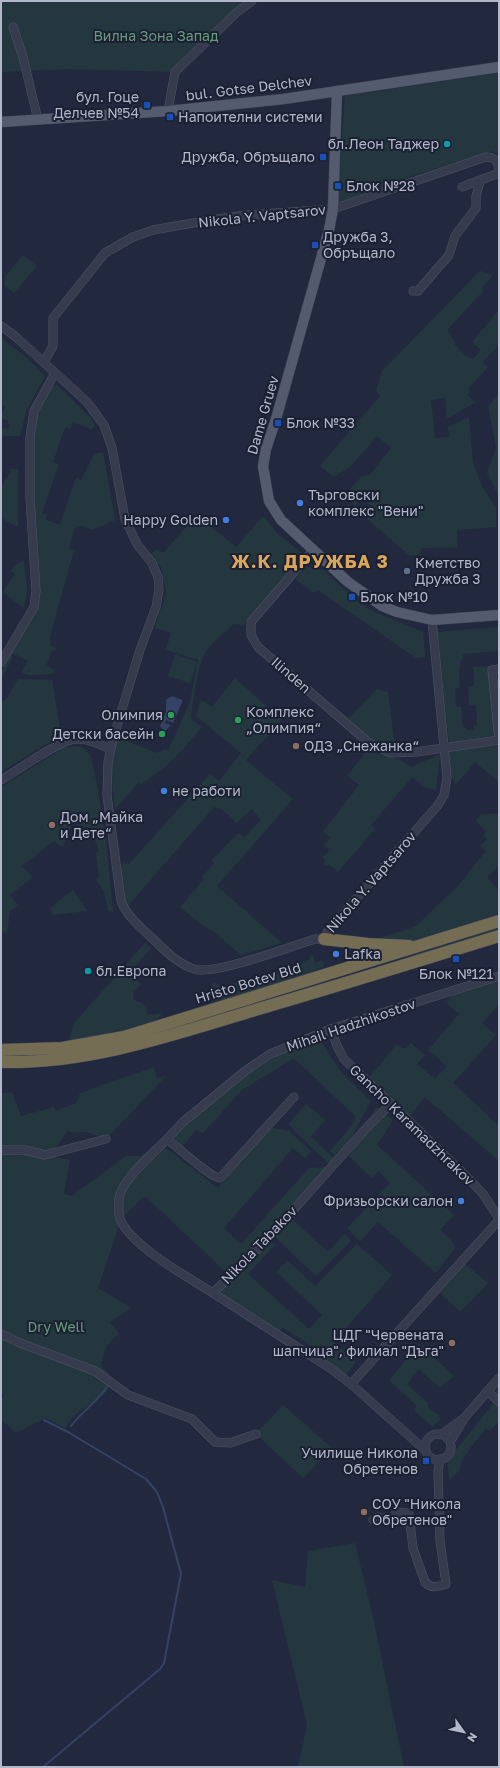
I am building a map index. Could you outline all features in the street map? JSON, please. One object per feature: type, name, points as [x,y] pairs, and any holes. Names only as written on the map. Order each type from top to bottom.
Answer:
[{"type":"highway","name":"Hristo Botev Bld","points":[[1,1050],[62,1048],[124,1037],[398,954],[499,921]]},
{"type":"highway","name":"Hristo Botev Bld","points":[[1,1062],[54,1060],[108,1052],[167,1038],[499,936]]},
{"type":"highway","points":[[324,939],[387,946],[426,945]]},
{"type":"highway","points":[[363,964],[370,958],[371,955],[368,944]]},
{"type":"highway","points":[[387,946],[398,954],[404,961],[410,964]]},
{"type":"highway","points":[[386,971],[397,962],[398,954]]},
{"type":"main road","name":"bul. Gotse Delchev","points":[[1,122],[168,111],[337,91],[499,67]]},
{"type":"main road","name":"Dame Gruev","points":[[337,91],[333,209],[319,270],[266,449],[263,466],[266,493],[272,508],[281,520],[348,582],[382,606],[397,612],[432,620],[499,615]]},
{"type":"street","points":[[168,111],[175,72],[236,13],[252,1]]},
{"type":"street","points":[[12,27],[23,57],[38,120]]},
{"type":"street","name":"Nikola Y. Vaptsarov","points":[[432,620],[445,747],[447,784],[438,805],[328,931],[324,939],[315,939],[202,971],[185,964],[153,940],[129,915],[121,901],[107,796],[110,749],[140,650],[156,607],[159,590],[158,577],[154,566],[137,544],[125,519],[112,448],[104,425],[87,402],[44,362],[53,346],[53,318],[105,253],[125,241],[152,230],[247,215],[333,209],[486,157],[494,158],[497,161],[499,169]]},
{"type":"street","points":[[462,187],[499,172]]},
{"type":"street","points":[[413,291],[418,291],[449,256],[455,236],[476,208],[476,196],[480,180]]},
{"type":"street","points":[[1,326],[44,362]]},
{"type":"street","points":[[1,663],[34,607],[36,591],[30,498],[30,437],[34,411],[55,373]]},
{"type":"street","name":"Ilinden","points":[[313,550],[251,622],[251,635],[254,641],[369,743],[390,753],[416,752],[499,740]]},
{"type":"street","points":[[499,669],[492,670],[499,740]]},
{"type":"street","points":[[1,780],[64,742],[76,738],[88,740],[110,749]]},
{"type":"street","name":"Mihail Hadzhikostov","points":[[214,1293],[163,1261],[139,1242],[127,1230],[120,1218],[120,1197],[126,1185],[167,1138],[183,1122],[245,1071],[270,1054],[331,1029],[499,976]]},
{"type":"street","name":"Gancho Karamadzhrakov","points":[[331,1029],[337,1046],[344,1059],[466,1176],[483,1194],[499,1219],[351,1384]]},
{"type":"street","points":[[167,1138],[205,1170],[216,1178],[220,1178],[294,1097]]},
{"type":"street","name":"Nikola Tabakov","points":[[391,1104],[369,1125],[271,1235],[214,1293],[330,1368],[351,1384],[425,1450]]},
{"type":"street","points":[[1,1150],[24,1150],[45,1155],[106,1138]]},
{"type":"street","points":[[1,1334],[95,1371],[128,1395],[192,1419],[215,1442],[230,1443],[256,1434]]},
{"type":"street","points":[[427,1439],[425,1450],[433,1459],[440,1459],[449,1454],[450,1442],[465,1417],[499,1378]]},
{"type":"street","points":[[487,1391],[499,1402]]},
{"type":"street","points":[[412,1440],[427,1439],[434,1434],[442,1434],[465,1417]]},
{"type":"street","points":[[442,1434],[450,1442]]},
{"type":"street","points":[[373,1520],[378,1517],[390,1520],[397,1512],[407,1513],[409,1516],[413,1548],[425,1582],[434,1587],[446,1584],[440,1541],[438,1471],[440,1459]]},
{"type":"green space","name":"Вилна Зона Запад","points":[[1,1],[252,1],[175,72],[69,69],[1,72]]},
{"type":"green space","points":[[499,73],[499,158],[498,154],[493,151],[424,172],[337,203],[345,96]]},
{"type":"green space","points":[[23,255],[37,266],[14,293],[5,286],[5,277]]},
{"type":"green space","points":[[480,271],[493,275],[482,287],[484,290],[447,330],[452,335],[450,337],[455,342],[454,344],[465,355],[473,359],[481,350],[472,342],[499,310],[499,344],[483,362],[488,367],[468,389],[470,391],[467,395],[476,402],[447,419],[445,398],[431,400],[435,438],[449,437],[448,427],[469,417],[473,462],[482,486],[496,508],[496,527],[457,530],[457,547],[422,548],[418,555],[409,555],[365,517],[373,507],[361,498],[355,506],[345,495],[362,476],[370,475],[391,448],[377,436],[352,465],[334,477],[320,466],[380,396],[376,390],[382,371]]},
{"type":"green space","points":[[1,338],[27,358],[45,376],[26,412],[20,436],[3,436],[1,433],[2,428],[9,429],[10,424],[8,423],[8,420],[2,419],[1,423],[1,414],[6,407],[1,404]]},
{"type":"green space","points":[[57,385],[91,418],[95,426],[91,430],[73,422],[70,429],[65,427],[53,462],[59,464],[42,513],[47,515],[46,520],[60,525],[76,477],[81,481],[94,454],[103,452],[115,520],[92,530],[82,526],[75,527],[69,548],[74,550],[50,637],[51,646],[56,648],[55,651],[52,650],[46,666],[55,670],[52,674],[29,675],[21,673],[28,661],[13,653],[11,656],[13,657],[1,679],[1,673],[36,609],[32,437],[42,404],[53,386]]},
{"type":"green space","points":[[499,394],[499,497],[487,473],[496,448],[488,406]]},
{"type":"green space","points":[[12,469],[18,469],[18,527],[1,518],[1,487]]},
{"type":"green space","points":[[197,515],[236,547],[263,516],[278,534],[303,554],[243,625],[234,624],[231,626],[207,650],[198,673],[191,718],[202,727],[174,758],[151,778],[141,784],[139,782],[115,809],[112,764],[118,738],[157,753],[166,749],[168,751],[190,702],[198,660],[166,650],[171,633],[155,628],[166,593],[161,567],[149,556],[156,549],[163,553]]},
{"type":"green space","points":[[24,561],[27,588],[24,609],[3,592],[15,574],[11,571],[12,569],[18,563]]},
{"type":"green space","points":[[307,566],[312,569],[324,570],[356,601],[375,612],[423,632],[425,657],[416,658],[318,590],[314,593],[295,579]]},
{"type":"green space","points":[[499,627],[499,651],[463,654],[463,660],[460,661],[459,669],[460,688],[455,688],[456,707],[461,707],[462,724],[467,730],[474,729],[474,726],[477,725],[476,705],[469,705],[468,687],[474,686],[473,667],[492,666],[498,735],[449,743],[437,632]]},
{"type":"green space","points":[[175,654],[197,662],[190,683],[168,676]]},
{"type":"green space","points":[[235,678],[275,714],[287,707],[291,709],[246,760],[293,799],[217,886],[282,943],[241,955],[212,930],[210,931],[180,907],[203,880],[202,877],[214,863],[211,861],[238,833],[245,837],[261,820],[252,809],[237,823],[221,809],[214,807],[126,908],[120,865],[124,863],[129,864],[210,774],[219,781],[241,753],[196,716],[201,700],[212,707]]},
{"type":"green space","points":[[18,679],[52,680],[61,735],[1,772],[1,702],[6,699]]},
{"type":"green space","points":[[377,689],[388,692],[395,748],[380,746],[347,720]]},
{"type":"green space","points":[[499,745],[499,782],[475,762],[456,784],[451,776],[447,750]]},
{"type":"green space","points":[[78,746],[85,750],[91,757],[97,785],[106,840],[113,912],[108,911],[104,892],[96,879],[99,876],[96,853],[99,851],[95,840],[87,833],[90,828],[72,823],[63,847],[54,841],[22,866],[33,877],[10,895],[19,906],[10,911],[7,933],[1,931],[1,787],[65,747]]},
{"type":"green space","points":[[367,751],[398,759],[412,767],[440,754],[436,789],[426,788],[412,777],[371,825],[375,829],[338,872],[329,864],[327,866],[323,863],[326,860],[322,857],[330,850],[324,845],[331,838],[323,832],[359,785],[347,776]]},
{"type":"green space","points":[[481,814],[499,814],[499,865],[487,877],[499,891],[499,912],[466,928],[422,941],[399,944],[368,941],[409,929],[417,925],[457,887],[486,851],[480,846],[487,839],[483,836],[486,831],[476,821]]},
{"type":"green space","points":[[73,890],[87,911],[53,915],[50,908]]},
{"type":"green space","points":[[499,927],[499,932],[407,959],[406,957]]},
{"type":"green space","points":[[145,943],[151,948],[129,973],[141,984],[133,992],[134,1000],[143,1003],[149,1015],[162,1013],[153,1025],[68,1042],[75,1022]]},
{"type":"green space","points":[[310,956],[313,956],[315,963],[322,960],[324,966],[299,979],[223,1002],[215,1002],[211,997],[210,990],[214,982],[219,985],[229,985],[304,963]]},
{"type":"green space","points":[[499,981],[499,1004],[482,1023],[496,1035],[453,1083],[499,1126],[499,1161],[425,1097],[409,1117],[367,1080],[397,1044],[405,1049],[411,1043],[425,1055],[417,1064],[435,1079],[447,1066],[428,1050],[459,1014],[446,1002],[455,993]]},
{"type":"green space","points":[[318,1033],[335,1063],[347,1078],[371,1101],[351,1138],[338,1158],[330,1151],[352,1125],[356,1117],[296,1060],[292,1059],[242,1090],[203,1133],[196,1130],[182,1147],[173,1136],[230,1086],[277,1055]]},
{"type":"green space","name":"Dry Well","points":[[154,1067],[157,1078],[166,1076],[107,1138],[86,1132],[73,1133],[67,1131],[54,1152],[55,1157],[70,1160],[64,1194],[72,1196],[126,1156],[140,1156],[150,1150],[166,1148],[218,1188],[269,1127],[289,1131],[311,1151],[305,1158],[293,1148],[224,1228],[241,1244],[309,1168],[326,1167],[263,1238],[226,1272],[146,1197],[143,1197],[121,1219],[98,1288],[131,1308],[110,1322],[119,1334],[111,1340],[104,1352],[101,1366],[112,1378],[106,1392],[74,1416],[65,1428],[45,1418],[16,1433],[1,1419],[1,1401],[4,1394],[1,1392],[1,1093],[12,1092],[21,1116],[54,1107],[56,1111],[76,1103],[80,1093]]},
{"type":"green space","points":[[306,1104],[325,1120],[311,1137],[335,1159],[330,1165],[288,1124]]},
{"type":"green space","points":[[376,1107],[393,1120],[377,1145],[454,1215],[440,1230],[452,1241],[455,1248],[436,1273],[378,1222],[360,1241],[347,1228],[390,1183],[379,1171],[372,1178],[349,1156]]},
{"type":"green space","points":[[292,1219],[328,1252],[344,1234],[351,1241],[316,1276],[275,1237]]},
{"type":"green space","points":[[269,1241],[275,1245],[248,1274],[309,1329],[322,1315],[277,1272],[287,1260],[315,1286],[357,1244],[392,1275],[334,1342],[356,1362],[345,1376],[307,1349],[309,1344],[282,1327],[279,1333],[223,1297],[221,1289]]},
{"type":"green space","points":[[465,1264],[488,1283],[460,1312],[440,1293]]},
{"type":"green space","points":[[419,1344],[454,1376],[440,1388],[419,1369],[407,1384],[429,1404],[427,1406],[441,1418],[433,1427],[414,1410],[417,1406],[389,1380]]},
{"type":"green space","points":[[499,1388],[499,1421],[490,1431],[486,1428],[470,1448],[461,1463],[460,1469],[450,1481],[447,1461],[498,1398],[493,1394]]},
{"type":"green space","points":[[283,1405],[332,1448],[303,1478],[256,1434]]},
{"type":"green space","points":[[355,1543],[373,1617],[404,1767],[298,1767],[307,1725],[272,1580],[305,1587],[308,1551]]},
{"type":"water","name":"Олимпия","points":[[172,696],[183,700],[173,723],[166,720],[165,723],[171,725],[165,731],[165,737],[161,738],[158,734],[163,730],[160,726],[166,712],[166,700]]},
{"type":"waterway","points":[[71,1426],[101,1395],[109,1384]]},
{"type":"waterway","points":[[43,1767],[160,1669],[164,1663],[181,1574],[163,1507],[157,1492],[146,1479],[68,1432],[44,1420]]},
{"type":"place","name":"бул. Гоце Делчев №54","points":[[147,105]]},
{"type":"place","name":"Напоителни системи","points":[[170,117]]},
{"type":"place","name":"бл.Леон Таджер","points":[[447,144]]},
{"type":"place","name":"Дружба, Обръщало","points":[[323,157]]},
{"type":"place","name":"Блок №28","points":[[338,186]]},
{"type":"place","name":"Дружба 3, Обръщало","points":[[315,245]]},
{"type":"place","name":"Блок №33","points":[[278,423]]},
{"type":"place","name":"Търговски комплекс \"Вени\"","points":[[300,503]]},
{"type":"place","name":"Happy Golden","points":[[226,520]]},
{"type":"place","name":"Кметство Дружба 3","points":[[407,571]]},
{"type":"place","name":"Блок №10","points":[[352,597]]},
{"type":"place","name":"Олимпия","points":[[171,715]]},
{"type":"place","name":"Комплекс „Олимпия“","points":[[238,720]]},
{"type":"place","name":"Детски басейн","points":[[162,734]]},
{"type":"place","name":"ОДЗ „Снежанка“","points":[[296,746]]},
{"type":"place","name":"не работи","points":[[164,791]]},
{"type":"place","name":"Дом „Майка и Дете“","points":[[52,825]]},
{"type":"place","name":"Lafka","points":[[336,954]]},
{"type":"place","name":"Блок №121","points":[[456,959]]},
{"type":"place","name":"бл.Европа","points":[[88,971]]},
{"type":"place","name":"Фризьорски салон","points":[[461,1201]]},
{"type":"place","name":"ЦДГ \"Червената шапчица\", филиал \"Дъга\"","points":[[452,1343]]},
{"type":"place","name":"Училище Никола Обретенов","points":[[426,1461]]},
{"type":"place","name":"СОУ \"Никола Обретенов\"","points":[[364,1512]]},
{"type":"district","name":"Ж.К. ДРУЖБА 3","points":[[310,562]]}]
